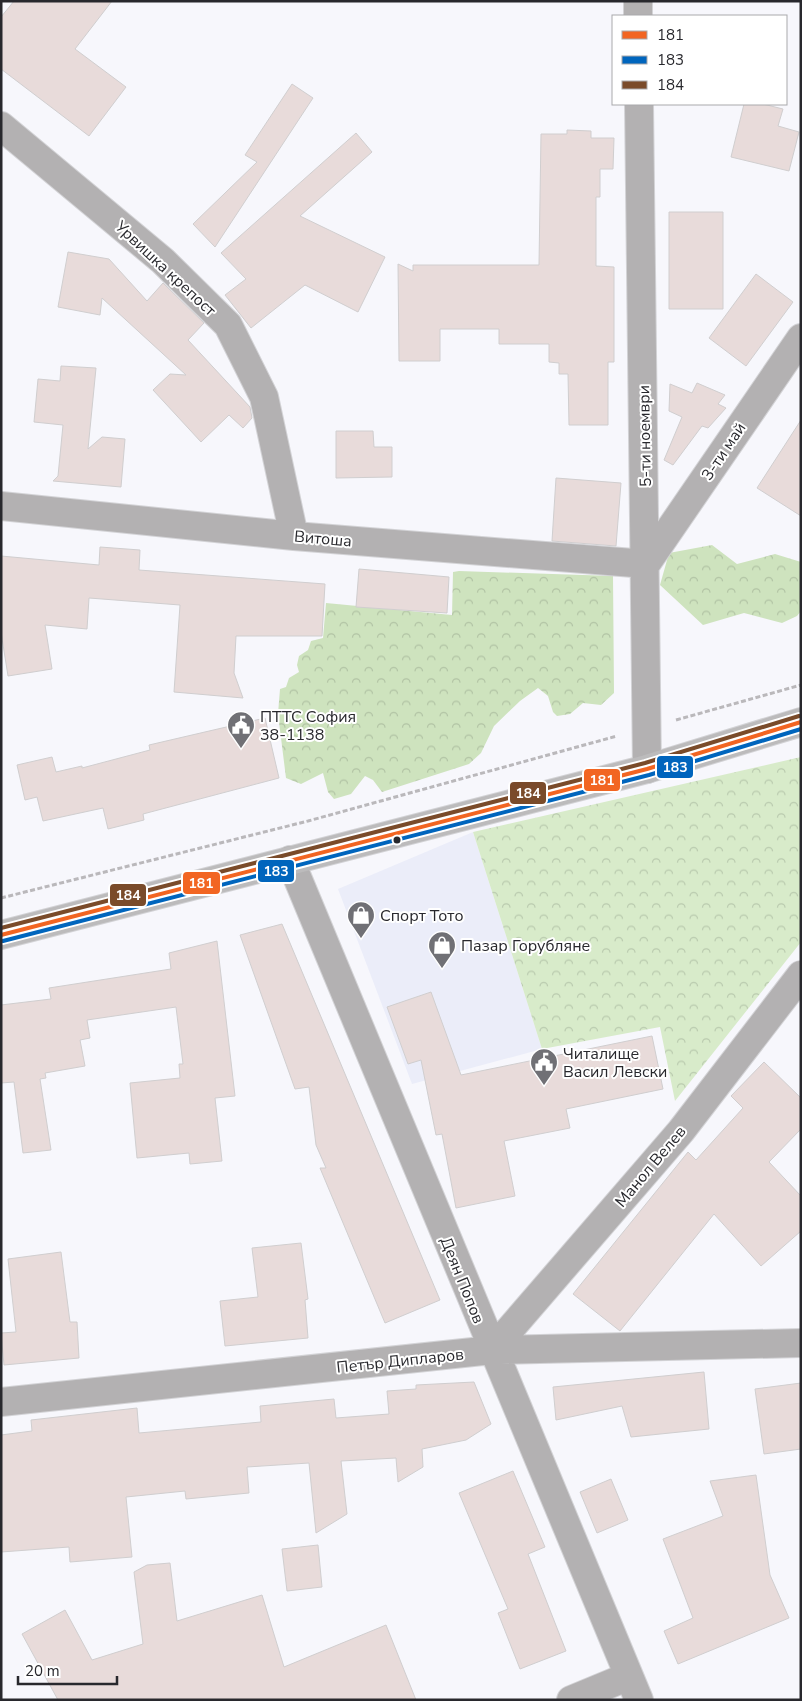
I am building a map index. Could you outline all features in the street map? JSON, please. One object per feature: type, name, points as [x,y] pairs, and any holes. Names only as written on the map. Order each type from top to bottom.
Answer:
[{"type":"main road","points":[[1,935],[648,768],[801,722]]},
{"type":"street","points":[[638,1],[638,15]]},
{"type":"street","name":"5-ти ноември","points":[[639,105],[648,768]]},
{"type":"street","name":"Урвишка крепост","points":[[1,126],[163,261],[228,325],[264,397],[294,536]]},
{"type":"street","name":"3-ти май","points":[[646,564],[801,338]]},
{"type":"street","name":"Витоша","points":[[1,506],[294,536],[646,564]]},
{"type":"street","name":"Деян Попов","points":[[290,860],[634,1688]]},
{"type":"street","name":"Манол Велев","points":[[492,1350],[681,1131],[801,975]]},
{"type":"street","name":"Петър Дипларов","points":[[1,1402],[492,1350],[801,1343]]},
{"type":"street","points":[[571,1700],[634,1688]]},
{"type":"path","points":[[1,898],[321,817],[801,686]]},
{"type":"shaded area","name":"Пазар Горубляне","points":[[473,832],[542,1049],[412,1084],[338,889]]},
{"type":"green space","points":[[712,545],[737,564],[775,554],[801,562],[801,611],[797,616],[782,623],[744,613],[703,625],[660,585],[669,553]]},
{"type":"green space","points":[[453,572],[613,576],[614,693],[601,705],[583,703],[570,714],[557,716],[553,712],[548,696],[538,688],[520,701],[494,726],[481,753],[469,764],[382,792],[373,780],[365,776],[351,794],[334,799],[328,792],[323,773],[301,784],[286,778],[278,714],[280,689],[286,687],[289,678],[299,672],[297,665],[299,656],[308,650],[311,641],[323,638],[326,603],[452,615]]},
{"type":"green space","points":[[801,757],[801,942],[675,1101],[660,1027],[542,1049],[473,832]]},
{"type":"building","points":[[14,1],[112,1],[75,49],[126,87],[89,136],[1,69],[1,17]]},
{"type":"building","points":[[292,84],[313,98],[215,247],[193,224],[257,162],[245,155]]},
{"type":"building","points":[[744,105],[767,105],[783,109],[778,126],[799,132],[789,171],[731,157]]},
{"type":"building","points":[[567,130],[591,131],[591,138],[614,138],[613,169],[600,169],[600,197],[596,197],[596,266],[614,267],[614,362],[608,362],[608,425],[569,425],[568,374],[559,374],[559,363],[549,362],[549,344],[499,344],[499,329],[440,329],[440,361],[399,361],[398,264],[413,271],[413,265],[539,265],[541,134],[567,134]]},
{"type":"building","points":[[356,133],[372,152],[300,216],[385,257],[358,312],[305,285],[251,328],[225,295],[246,279],[221,253]]},
{"type":"building","points":[[669,212],[723,212],[723,309],[669,309]]},
{"type":"building","points":[[68,252],[109,259],[147,301],[163,283],[204,323],[188,340],[250,407],[252,418],[243,428],[229,415],[201,442],[153,390],[170,374],[186,375],[102,298],[100,315],[58,307]]},
{"type":"building","points":[[756,274],[793,302],[746,366],[709,338]]},
{"type":"building","points":[[61,366],[96,368],[88,449],[102,437],[125,439],[121,487],[53,481],[58,476],[63,425],[34,422],[38,379],[60,381]]},
{"type":"building","points":[[697,383],[725,395],[718,404],[726,408],[708,428],[702,426],[673,465],[664,460],[682,417],[669,411],[670,384],[692,393]]},
{"type":"building","points":[[801,420],[801,516],[757,488]]},
{"type":"building","points":[[336,431],[373,431],[374,447],[392,447],[392,477],[336,478]]},
{"type":"building","points":[[556,478],[621,483],[616,546],[552,541]]},
{"type":"building","points":[[100,547],[140,550],[139,570],[325,584],[322,636],[236,636],[234,673],[243,698],[174,692],[180,605],[89,598],[87,629],[45,625],[52,669],[8,676],[1,632],[1,556],[99,565]]},
{"type":"building","points":[[359,569],[449,577],[447,613],[356,607]]},
{"type":"building","points":[[265,718],[279,778],[143,814],[144,820],[108,829],[103,808],[43,821],[37,797],[25,800],[17,765],[52,757],[56,772],[82,766],[82,768],[150,750],[149,745]]},
{"type":"building","points":[[282,924],[440,1300],[385,1323],[320,1168],[326,1168],[316,1145],[309,1087],[295,1089],[240,935]]},
{"type":"building","points":[[217,941],[235,1096],[215,1098],[222,1161],[190,1164],[189,1153],[137,1158],[130,1083],[180,1078],[179,1064],[183,1064],[176,1007],[87,1020],[90,1038],[80,1040],[85,1066],[45,1073],[46,1078],[40,1079],[51,1150],[23,1153],[14,1082],[1,1083],[1,1005],[51,999],[49,988],[171,969],[169,953]]},
{"type":"building","name":"Читалище Васил Левски","points":[[431,992],[461,1075],[652,1036],[663,1089],[566,1109],[570,1128],[504,1141],[515,1196],[456,1208],[442,1134],[436,1135],[421,1060],[408,1064],[387,1007]]},
{"type":"building","points":[[764,1062],[801,1098],[801,1129],[769,1162],[801,1196],[801,1231],[761,1266],[714,1214],[620,1331],[573,1294],[688,1152],[696,1160],[743,1108],[731,1096]]},
{"type":"building","points":[[301,1243],[308,1299],[305,1300],[308,1338],[225,1346],[220,1301],[258,1297],[252,1248]]},
{"type":"building","points":[[61,1252],[70,1322],[77,1322],[79,1358],[4,1365],[1,1333],[16,1332],[8,1259]]},
{"type":"building","points":[[704,1372],[709,1429],[631,1437],[622,1406],[556,1420],[553,1387]]},
{"type":"building","points":[[474,1382],[491,1424],[466,1440],[422,1449],[423,1467],[398,1482],[396,1458],[341,1461],[347,1514],[316,1533],[309,1463],[247,1467],[249,1493],[186,1499],[185,1491],[126,1497],[132,1557],[70,1562],[69,1547],[1,1552],[1,1435],[32,1431],[31,1420],[137,1408],[139,1433],[261,1422],[260,1406],[334,1399],[336,1418],[389,1414],[387,1391],[416,1389],[416,1385]]},
{"type":"building","points":[[801,1383],[801,1449],[764,1454],[755,1389]]},
{"type":"building","points":[[513,1471],[545,1547],[528,1554],[566,1651],[520,1669],[498,1613],[508,1609],[459,1493]]},
{"type":"building","points":[[756,1475],[770,1575],[789,1618],[678,1664],[664,1631],[693,1618],[663,1539],[723,1516],[710,1481]]},
{"type":"building","points":[[611,1479],[628,1520],[597,1533],[580,1492]]},
{"type":"building","points":[[318,1545],[322,1587],[287,1591],[282,1549]]},
{"type":"building","points":[[170,1563],[177,1621],[262,1595],[284,1667],[386,1625],[416,1700],[58,1700],[22,1634],[65,1610],[92,1660],[143,1644],[134,1572],[147,1565]]},
{"type":"transit line","name":"184","points":[[1,928],[645,763],[799,716]]},
{"type":"transit line","name":"181","points":[[1,935],[647,769],[801,722]]},
{"type":"transit line","name":"183","points":[[3,941],[649,775],[801,729]]},
{"type":"place","name":"ПТТС София 38-1138","points":[[241,749]]},
{"type":"place","name":"Спорт Тото","points":[[361,939]]},
{"type":"place","name":"Пазар Горубляне","points":[[442,969]]},
{"type":"place","name":"Читалище Васил Левски","points":[[544,1086]]}]
